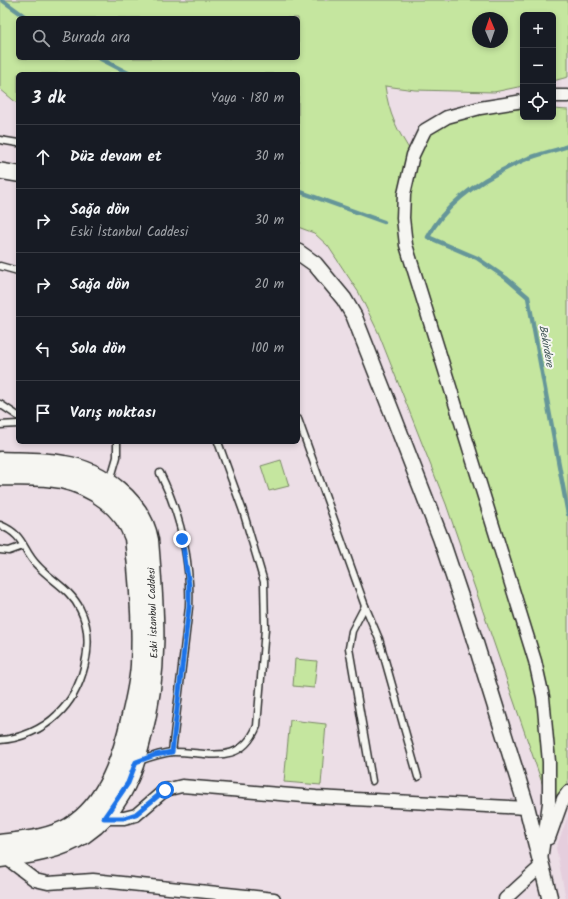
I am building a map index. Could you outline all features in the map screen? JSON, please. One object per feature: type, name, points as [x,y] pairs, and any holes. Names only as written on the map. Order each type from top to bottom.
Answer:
[{"type":"main road","name":"Eski İstanbul Caddesi","points":[[0,461],[64,465],[80,468],[109,484],[133,505],[147,529],[155,617],[155,671],[149,712],[136,762],[128,783],[104,818],[83,834],[66,844],[2,853]]},
{"type":"main road","name":"Eski İstanbul Caddesi","points":[[0,476],[45,477],[74,483],[105,499],[124,517],[130,526],[134,538],[140,650],[137,692],[122,752],[114,773],[97,802],[79,821],[55,834],[2,853]]},
{"type":"street","points":[[556,96],[568,96]]},
{"type":"street","points":[[520,101],[480,108],[447,117],[425,130],[413,155],[404,194],[403,218],[406,245],[537,668],[543,697],[548,762],[549,803],[540,865]]},
{"type":"street","points":[[0,171],[16,174]]},
{"type":"street","points":[[300,253],[315,264],[326,276],[344,299],[354,316],[441,539],[527,808],[540,865],[550,899]]},
{"type":"street","points":[[104,818],[131,817],[165,790],[182,786],[316,797],[527,808]]},
{"type":"street","points":[[505,899],[540,865],[563,799],[568,792]]},
{"type":"street","points":[[2,853],[35,880],[48,883],[93,880],[274,899]]},
{"type":"lane","points":[[0,140],[16,144]]},
{"type":"lane","points":[[0,266],[16,270]]},
{"type":"lane","points":[[0,404],[16,415]]},
{"type":"lane","points":[[0,424],[16,424]]},
{"type":"lane","points":[[300,425],[365,606],[379,639],[418,777]]},
{"type":"lane","points":[[109,484],[117,457],[117,444]]},
{"type":"lane","points":[[136,762],[155,755],[172,752],[220,756],[237,751],[251,739],[259,718],[265,629],[264,582],[243,512],[219,444]]},
{"type":"lane","points":[[160,473],[177,511],[189,585],[189,607],[172,752]]},
{"type":"lane","points":[[0,525],[16,534],[37,566],[61,586],[80,608],[87,630],[86,655],[76,690],[65,707],[57,716],[27,734],[0,740]]},
{"type":"lane","points":[[0,550],[9,551],[24,546]]},
{"type":"lane","points":[[365,606],[352,631],[348,648],[372,782]]},
{"type":"shaded area","points":[[568,816],[568,899],[566,899],[556,848]]},
{"type":"green space","points":[[0,0],[568,0],[568,77],[556,80],[556,12],[520,12],[520,87],[494,92],[415,90],[385,86],[394,122],[413,155],[425,130],[480,108],[520,109],[520,120],[556,120],[556,109],[568,110],[568,788],[563,799],[549,803],[446,504],[378,332],[359,293],[328,246],[314,233],[300,228],[300,72],[16,72],[16,102],[0,89]]},
{"type":"green space","points":[[281,460],[289,486],[269,491],[261,466]]},
{"type":"green space","points":[[295,659],[317,661],[314,688],[293,686]]},
{"type":"green space","points":[[290,720],[326,724],[321,785],[284,782]]},
{"type":"waterway","name":"Bekirdere","points":[[2,0],[24,16]]},
{"type":"waterway","name":"Bekirdere","points":[[103,60],[126,72]]},
{"type":"waterway","name":"Bekirdere","points":[[568,146],[524,160],[482,182],[469,191],[446,212],[428,237],[477,258],[506,278],[528,297],[568,514]]},
{"type":"waterway","name":"Bekirdere","points":[[300,192],[384,222]]},
{"type":"route","points":[[165,790],[131,817],[104,818],[128,783],[136,762],[155,755],[172,752],[190,597],[186,555],[182,539]]}]
